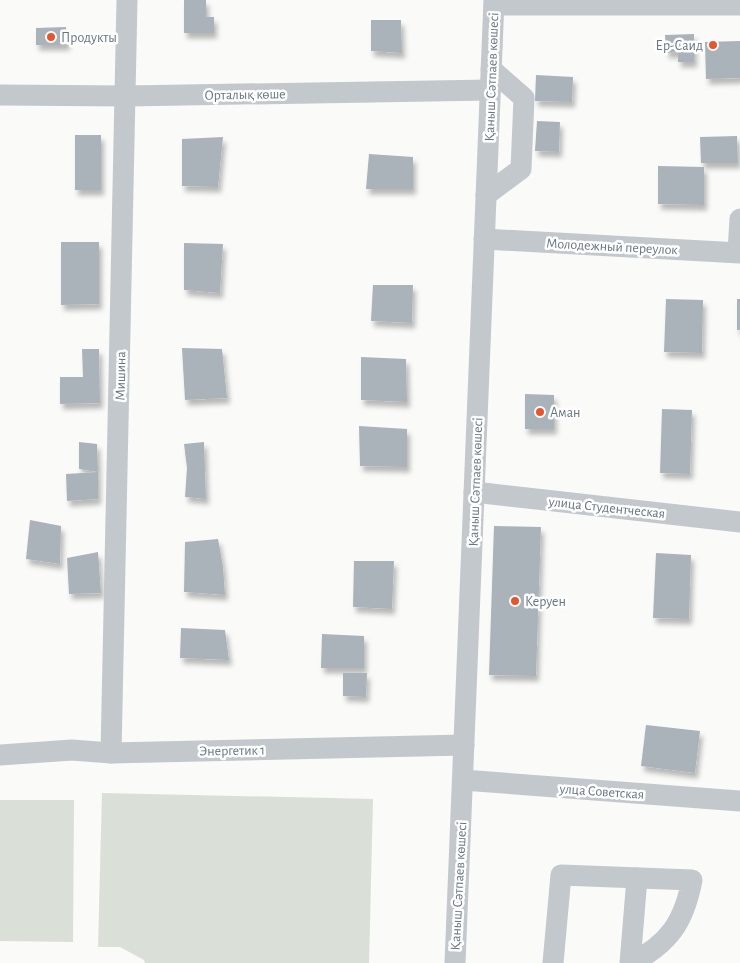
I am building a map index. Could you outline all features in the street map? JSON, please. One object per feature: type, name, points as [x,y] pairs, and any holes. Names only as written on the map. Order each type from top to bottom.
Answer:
[{"type":"street","name":"Мишина","points":[[111,752],[127,0]]},
{"type":"street","points":[[494,2],[740,5]]},
{"type":"street","name":"Қаныш Сәтпаев көшесі","points":[[455,963],[494,2]]},
{"type":"street","points":[[486,195],[521,170],[524,98],[491,69]]},
{"type":"street","name":"Орталық көше","points":[[0,95],[126,96],[490,90]]},
{"type":"street","points":[[739,253],[740,219]]},
{"type":"street","name":"Молодежный переулок","points":[[484,239],[739,253]]},
{"type":"street","name":"улица Студентческая","points":[[474,492],[740,522]]},
{"type":"street","name":"Энергетик 1","points":[[0,755],[72,750],[111,752],[464,745]]},
{"type":"street","name":"улца Советская","points":[[463,780],[740,801]]},
{"type":"street","points":[[553,963],[561,875],[692,880],[688,901],[676,927],[665,940],[648,954],[630,963]]},
{"type":"street","points":[[630,963],[637,878]]},
{"type":"shaded area","points":[[102,793],[373,799],[369,963],[145,963],[144,960],[120,947],[98,947]]},
{"type":"shaded area","points":[[0,800],[74,800],[73,942],[0,941]]},
{"type":"building","points":[[184,0],[206,0],[206,17],[214,17],[214,33],[184,33]]},
{"type":"building","points":[[371,20],[401,20],[402,53],[371,51]]},
{"type":"building","name":"Продукты","points":[[66,27],[67,45],[36,45],[36,28]]},
{"type":"building","points":[[694,34],[694,62],[678,62],[678,52],[666,53],[665,35]]},
{"type":"building","points":[[740,41],[740,78],[706,79],[705,42]]},
{"type":"building","points":[[536,75],[573,77],[572,102],[535,101]]},
{"type":"building","points":[[537,121],[560,122],[559,152],[535,151]]},
{"type":"building","points":[[75,135],[101,135],[101,190],[75,190]]},
{"type":"building","points":[[737,136],[738,163],[701,163],[700,137]]},
{"type":"building","points":[[223,137],[218,187],[182,186],[182,139]]},
{"type":"building","points":[[369,154],[413,157],[413,189],[366,189]]},
{"type":"building","points":[[658,166],[704,167],[704,205],[658,204]]},
{"type":"building","points":[[61,242],[99,242],[99,304],[61,305]]},
{"type":"building","points":[[184,243],[223,244],[220,293],[184,290]]},
{"type":"building","points":[[373,285],[413,285],[412,323],[371,321]]},
{"type":"building","points":[[666,299],[703,300],[702,353],[664,352]]},
{"type":"building","points":[[737,299],[740,299],[740,330],[737,330]]},
{"type":"building","points":[[182,348],[222,349],[227,398],[185,400]]},
{"type":"building","points":[[82,349],[99,349],[100,403],[60,404],[60,377],[83,377]]},
{"type":"building","points":[[361,357],[406,359],[407,402],[361,400]]},
{"type":"building","name":"Аман","points":[[525,394],[554,395],[554,429],[525,429]]},
{"type":"building","points":[[662,409],[692,410],[690,474],[660,473]]},
{"type":"building","points":[[359,426],[407,429],[407,467],[360,466]]},
{"type":"building","points":[[79,442],[97,444],[98,472],[79,469]]},
{"type":"building","points":[[204,442],[206,499],[185,497],[187,468],[184,444]]},
{"type":"building","points":[[98,472],[98,499],[67,501],[66,474]]},
{"type":"building","points":[[30,520],[61,526],[60,564],[26,559]]},
{"type":"building","name":"Керуен","points":[[494,526],[541,527],[536,676],[489,675]]},
{"type":"building","points":[[218,539],[225,595],[184,592],[185,542]]},
{"type":"building","points":[[98,552],[101,593],[69,594],[67,558]]},
{"type":"building","points":[[656,553],[691,555],[689,619],[653,618]]},
{"type":"building","points":[[354,561],[394,561],[392,609],[353,607]]},
{"type":"building","points":[[181,628],[225,630],[229,660],[180,658]]},
{"type":"building","points":[[322,634],[364,636],[364,668],[321,668]]},
{"type":"building","points":[[343,673],[367,673],[366,697],[343,696]]},
{"type":"building","points":[[646,725],[700,731],[695,773],[641,766]]},
{"type":"place","name":"Продукты","points":[[51,37]]},
{"type":"place","name":"Ер-Саид","points":[[713,45]]},
{"type":"place","name":"Аман","points":[[540,412]]},
{"type":"place","name":"Керуен","points":[[515,601]]}]
